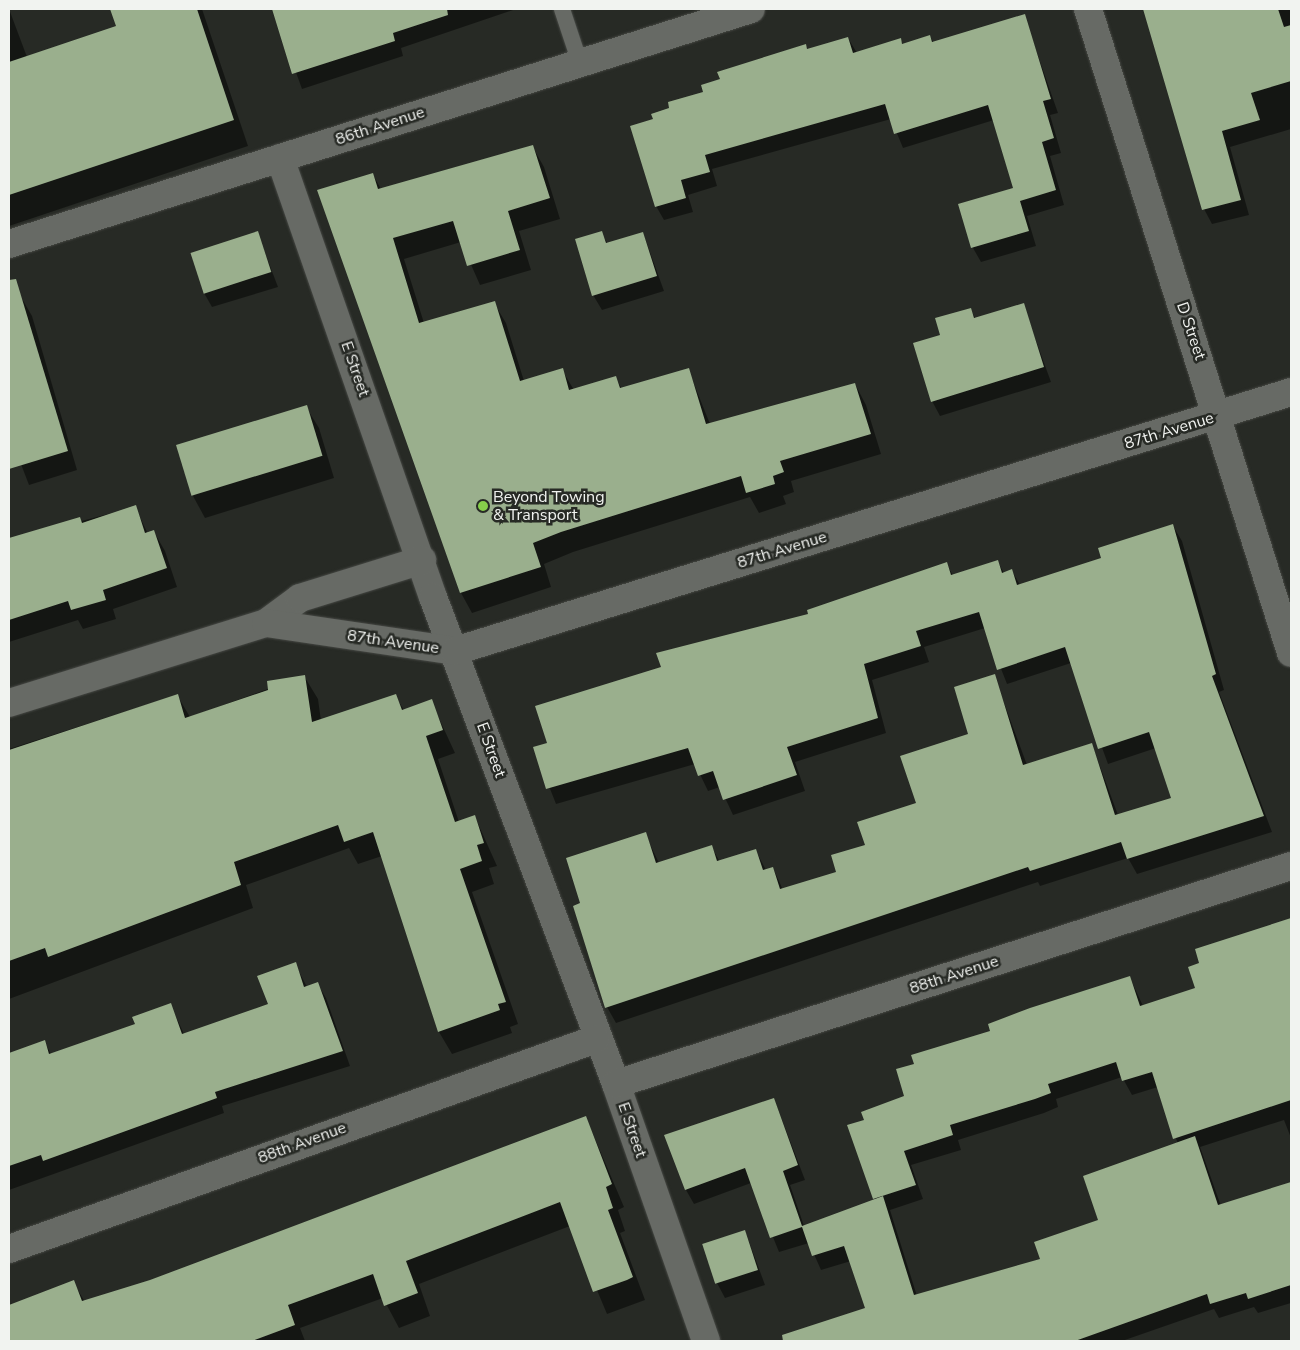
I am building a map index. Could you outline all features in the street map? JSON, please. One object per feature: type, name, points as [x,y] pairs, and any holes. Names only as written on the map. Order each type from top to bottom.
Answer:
[{"type":"street","name":"86th Avenue","points":[[9,244],[752,9]]},
{"type":"street","name":"D Street","points":[[1088,9],[1219,415],[1291,654]]},
{"type":"street","name":"E Street","points":[[280,158],[422,560],[596,1039],[616,1084],[706,1341]]},
{"type":"street","name":"87th Avenue","points":[[266,623],[455,651],[1291,392]]},
{"type":"street","name":"87th Avenue","points":[[9,703],[266,623],[300,598],[422,560]]},
{"type":"street","name":"88th Avenue","points":[[616,1084],[1291,866]]},
{"type":"street","name":"88th Avenue","points":[[9,1249],[596,1039]]},
{"type":"lane","points":[[562,9],[580,63]]},
{"type":"building","points":[[110,9],[197,9],[234,120],[9,195],[9,62],[116,26]]},
{"type":"building","points":[[272,9],[447,9],[448,15],[393,33],[395,41],[292,74]]},
{"type":"building","points":[[1143,9],[1278,9],[1284,27],[1291,25],[1291,81],[1251,93],[1260,120],[1222,131],[1241,200],[1202,210]]},
{"type":"building","points":[[1025,14],[1051,99],[1043,101],[1054,138],[1042,142],[1056,190],[1020,201],[1029,231],[971,248],[958,204],[1013,188],[988,105],[894,134],[885,104],[705,155],[710,172],[681,180],[686,198],[655,207],[630,126],[653,119],[651,114],[669,108],[668,102],[703,92],[701,85],[720,79],[717,72],[806,44],[807,49],[848,37],[853,53],[901,38],[902,44],[930,35],[932,42]]},
{"type":"building","points":[[533,145],[550,198],[508,211],[520,250],[467,266],[453,221],[393,238],[419,323],[495,301],[520,381],[563,368],[569,390],[616,376],[620,388],[689,368],[706,424],[855,383],[871,434],[780,461],[784,472],[773,476],[775,484],[746,493],[741,476],[561,532],[533,543],[541,567],[460,593],[317,190],[373,173],[378,189]]},
{"type":"building","points":[[258,231],[271,272],[204,294],[190,253]]},
{"type":"building","points":[[602,231],[606,243],[643,232],[657,276],[592,296],[575,239]]},
{"type":"building","points":[[16,279],[68,451],[9,469],[9,280]]},
{"type":"building","points":[[1024,303],[1044,367],[931,402],[913,343],[940,335],[935,318],[971,308],[974,318]]},
{"type":"building","points":[[307,405],[322,456],[191,496],[176,445]]},
{"type":"building","points":[[136,505],[145,533],[154,530],[167,568],[103,590],[106,600],[71,610],[68,601],[9,620],[9,538],[80,517],[82,523]]},
{"type":"building","points":[[1173,524],[1216,674],[1212,676],[1264,816],[1127,859],[1121,842],[1030,871],[1028,867],[605,1008],[573,906],[580,903],[566,858],[646,832],[656,863],[712,845],[717,861],[756,849],[763,870],[773,867],[780,889],[836,872],[831,855],[865,845],[857,822],[916,803],[900,756],[968,734],[954,687],[995,674],[1023,765],[1092,743],[1115,815],[1171,798],[1149,732],[1098,749],[1065,647],[997,670],[979,612],[916,631],[921,646],[864,664],[878,718],[787,747],[797,775],[723,800],[713,771],[698,776],[688,748],[546,789],[533,747],[547,743],[535,706],[661,667],[656,653],[808,614],[807,610],[947,562],[951,575],[998,560],[1002,573],[1012,569],[1017,585],[1101,558],[1098,548]]},
{"type":"building","points":[[305,675],[312,722],[396,694],[402,710],[432,699],[443,730],[426,736],[455,822],[475,815],[484,843],[477,845],[482,861],[460,869],[506,1002],[498,1004],[500,1010],[438,1032],[373,832],[344,842],[338,825],[234,862],[241,885],[48,957],[45,948],[9,961],[9,750],[178,694],[185,718],[268,690],[267,681]]},
{"type":"building","points":[[1291,918],[1291,1100],[1173,1139],[1152,1072],[1122,1081],[1116,1062],[1048,1084],[1051,1093],[950,1125],[953,1135],[904,1151],[916,1185],[873,1199],[847,1125],[864,1120],[861,1112],[904,1096],[896,1069],[914,1064],[911,1055],[990,1031],[988,1024],[1030,1008],[1130,976],[1140,1006],[1195,988],[1188,967],[1199,963],[1195,949]]},
{"type":"building","points":[[296,962],[304,987],[318,982],[343,1051],[215,1092],[217,1098],[43,1161],[41,1155],[9,1166],[9,1053],[45,1040],[49,1054],[135,1024],[132,1017],[171,1003],[182,1034],[268,1004],[257,976]]},
{"type":"building","points":[[774,1098],[798,1165],[783,1171],[802,1226],[883,1196],[914,1295],[1040,1259],[1034,1242],[1098,1220],[1083,1176],[1195,1136],[1218,1205],[1291,1182],[1291,1285],[1248,1299],[1246,1293],[1210,1304],[1207,1294],[1075,1341],[783,1341],[782,1335],[865,1308],[844,1246],[812,1256],[802,1227],[770,1238],[745,1168],[685,1190],[664,1135]]},
{"type":"building","points":[[586,1116],[612,1184],[606,1187],[613,1208],[608,1210],[633,1277],[627,1280],[593,1292],[560,1202],[406,1261],[418,1293],[384,1306],[373,1274],[288,1305],[295,1325],[252,1341],[9,1341],[9,1305],[74,1280],[82,1301],[150,1280]]},
{"type":"building","points":[[745,1230],[758,1270],[715,1284],[702,1244]]},
{"type":"place","name":"Beyond Towing & Transport","points":[[483,506]]}]
